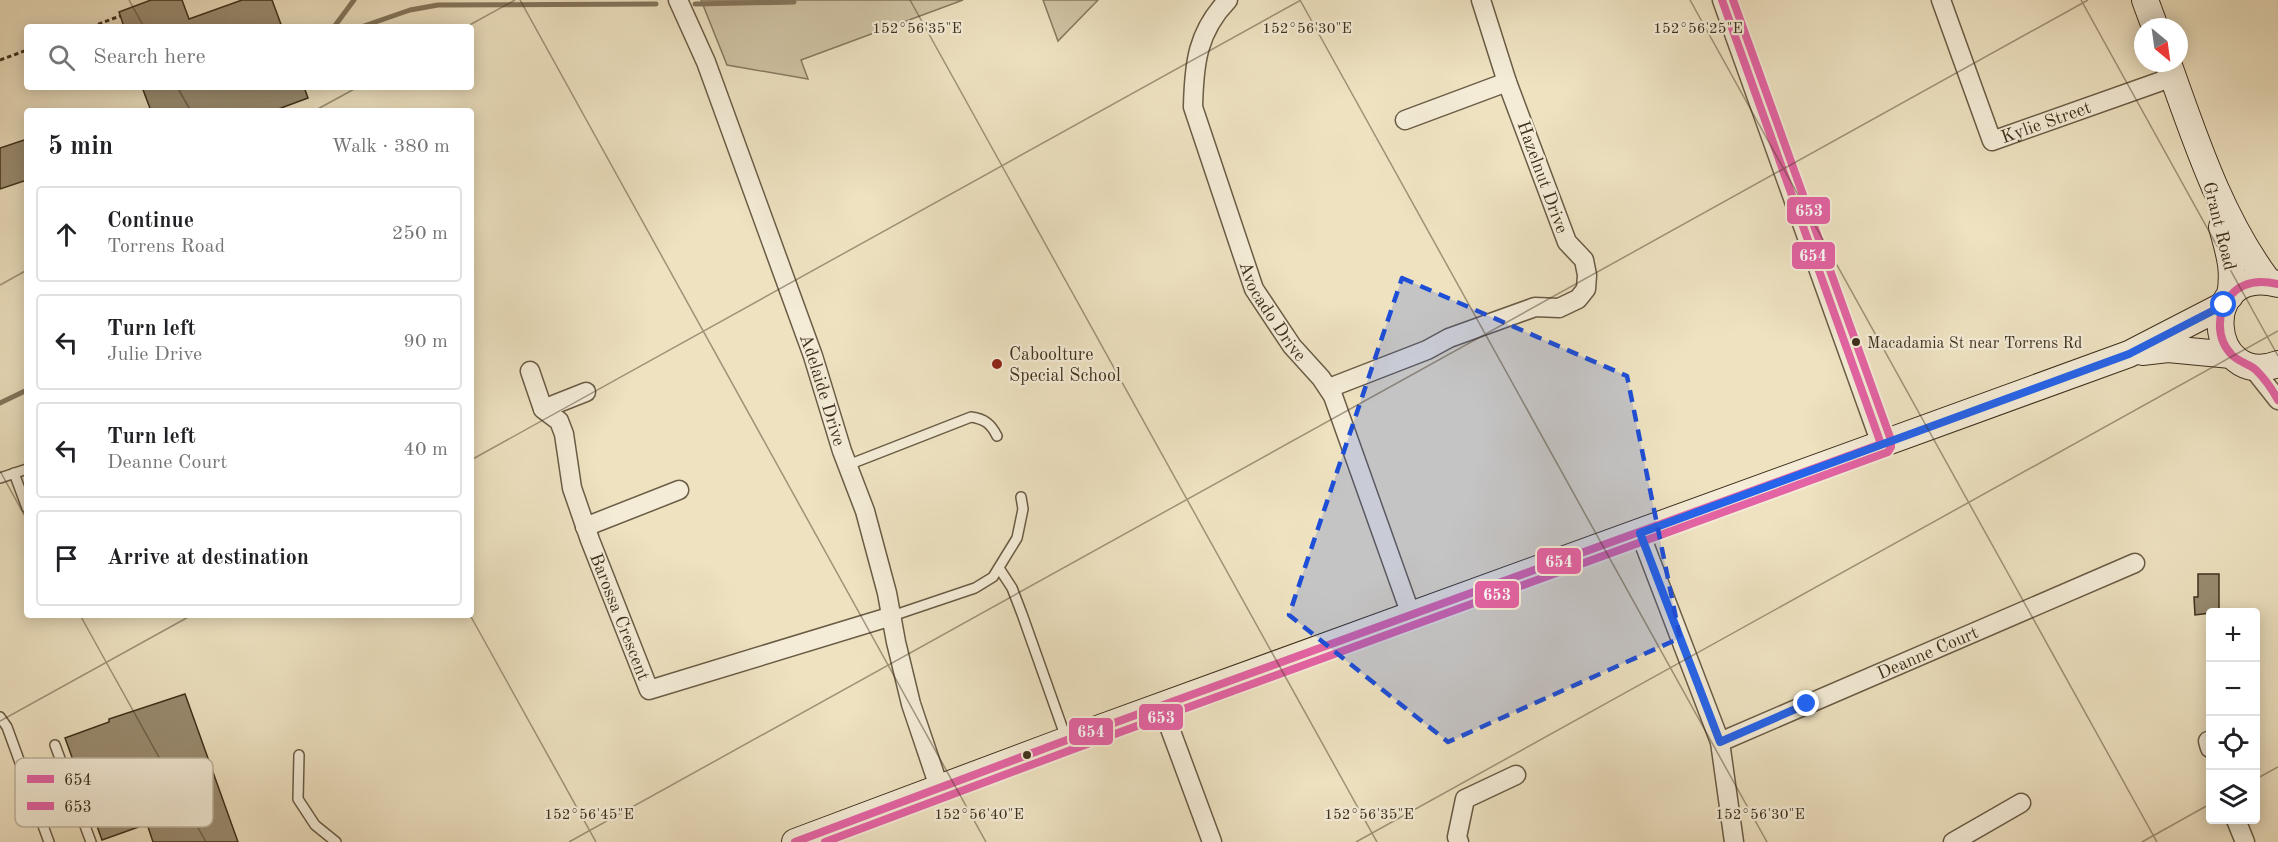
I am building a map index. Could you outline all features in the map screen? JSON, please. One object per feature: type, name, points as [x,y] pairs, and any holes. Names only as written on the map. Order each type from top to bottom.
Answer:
[{"type":"main road","points":[[2145,0],[2152,18]]},
{"type":"main road","name":"Grant Road","points":[[2172,72],[2202,157],[2233,266],[2233,281],[2219,325],[2220,335],[2241,360]]},
{"type":"main road","name":"Grant Road","points":[[2202,157],[2241,241],[2273,283]]},
{"type":"main road","points":[[795,842],[1067,740],[2129,354],[2227,300],[2246,284],[2273,283]]},
{"type":"main road","points":[[2129,354],[2168,349],[2241,360],[2263,368],[2278,364]]},
{"type":"street","name":"Adelaide Drive","points":[[678,0],[706,62],[813,356],[865,511],[892,616],[911,704],[939,787]]},
{"type":"street","name":"Avocado Drive","points":[[1228,0],[1204,33],[1198,49],[1193,107],[1254,289],[1292,346],[1329,388],[1411,615]]},
{"type":"street","name":"Hazelnut Drive","points":[[1329,388],[1427,350],[1449,338],[1535,307],[1559,308],[1578,299],[1586,289],[1587,275],[1584,260],[1567,242],[1507,82],[1481,0]]},
{"type":"street","points":[[1722,0],[1881,444]]},
{"type":"street","name":"Kylie Street","points":[[1941,0],[1992,141],[2166,72]]},
{"type":"street","points":[[1406,120],[1507,82]]},
{"type":"street","points":[[2241,360],[2278,400]]},
{"type":"street","name":"Barossa Crescent","points":[[530,371],[543,409],[559,421],[564,434],[572,488],[649,690],[892,616]]},
{"type":"street","points":[[543,409],[586,392]]},
{"type":"street","points":[[585,527],[680,490]]},
{"type":"street","points":[[1640,533],[1720,742],[1734,842]]},
{"type":"street","name":"Deanne Court","points":[[1720,742],[2135,563]]},
{"type":"street","points":[[1162,707],[1212,842]]},
{"type":"street","points":[[1459,842],[1457,837],[1465,799],[1516,775]]},
{"type":"street","points":[[1953,842],[2021,803]]},
{"type":"street","points":[[2238,824],[2245,842]]},
{"type":"lane","points":[[848,465],[971,417],[983,419],[997,436]]},
{"type":"lane","points":[[0,478],[24,470]]},
{"type":"lane","points":[[14,473],[24,500]]},
{"type":"lane","points":[[892,616],[975,588],[993,577],[1017,538],[1023,509],[1021,497]]},
{"type":"lane","points":[[999,568],[1012,588],[1067,740]]},
{"type":"lane","points":[[0,717],[7,727],[19,758]]},
{"type":"lane","points":[[55,745],[60,758]]},
{"type":"lane","points":[[299,755],[298,799],[315,825],[336,842]]},
{"type":"lane","points":[[44,827],[49,842]]},
{"type":"lane","points":[[86,827],[91,842]]},
{"type":"path","points":[[99,24],[120,16]]},
{"type":"path","points":[[0,60],[24,51]]},
{"type":"highlighted area","points":[[1402,278],[1627,376],[1680,638],[1448,742],[1289,615]]},
{"type":"shaded area","points":[[701,0],[963,0],[801,60],[808,79],[727,65]]},
{"type":"shaded area","points":[[1043,0],[1098,0],[1058,41]]},
{"type":"building","points":[[151,0],[182,0],[189,19],[242,0],[272,0],[281,24],[123,24],[119,12]]},
{"type":"building","points":[[143,90],[305,90],[308,98],[281,108],[150,108]]},
{"type":"building","points":[[24,140],[24,181],[0,189],[0,148]]},
{"type":"building","points":[[2198,574],[2219,574],[2219,608],[2206,608],[2206,614],[2195,615],[2194,597],[2198,597]]},
{"type":"building","points":[[185,694],[208,758],[72,758],[65,738],[109,722],[109,719]]},
{"type":"building","points":[[213,772],[238,842],[153,842],[148,827],[213,827]]},
{"type":"building","points":[[97,827],[139,827],[102,840]]},
{"type":"waterway","points":[[336,24],[354,0]]},
{"type":"waterway","points":[[695,4],[794,2]]},
{"type":"waterway","points":[[370,24],[410,10],[438,5],[656,4]]},
{"type":"waterway","points":[[0,403],[24,391]]},
{"type":"transit line","name":"654","points":[[795,842],[1067,740],[1881,444],[1722,0]]},
{"type":"transit line","name":"653","points":[[825,842],[1888,452],[1891,440],[1733,0]]},
{"type":"transit line","name":"654","points":[[2278,284],[2253,283],[2236,290],[2226,302],[2220,325],[2227,349],[2256,370],[2278,400]]},
{"type":"place","name":"Macadamia St near Torrens Rd","points":[[1856,342]]},
{"type":"place","name":"Caboolture Special School","points":[[997,364]]},
{"type":"route","points":[[1807,704],[1720,742],[1640,533],[2129,354],[2224,305]]}]
